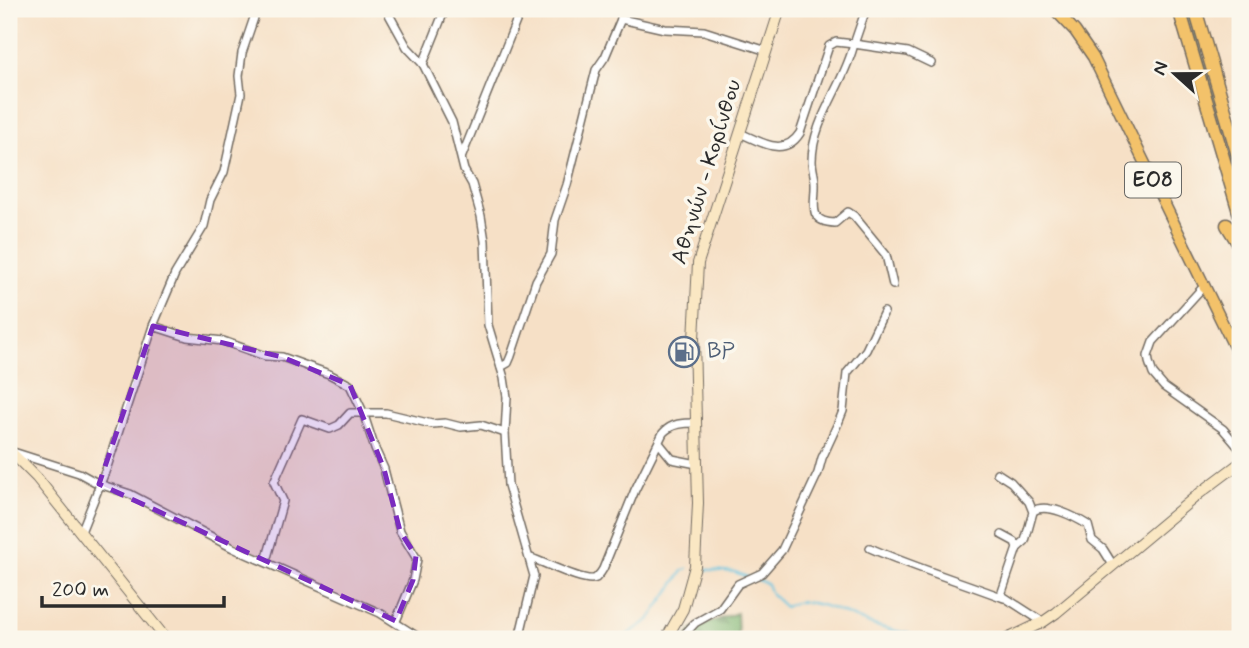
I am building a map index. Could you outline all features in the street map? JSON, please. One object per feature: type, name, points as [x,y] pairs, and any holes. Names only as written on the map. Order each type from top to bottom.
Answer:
[{"type":"highway","points":[[1179,9],[1240,215]]},
{"type":"highway","points":[[1195,9],[1240,162]]},
{"type":"highway","points":[[1227,225],[1240,246]]},
{"type":"main road","name":"Αθηνών - Κορίνθου","points":[[666,639],[683,609],[695,566],[694,340],[698,263],[780,9]]},
{"type":"main road","name":"ΕΟ8","points":[[1054,9],[1075,31],[1093,57],[1240,359]]},
{"type":"main road","points":[[9,450],[37,478],[166,639]]},
{"type":"main road","points":[[1007,639],[1043,622],[1240,463]]},
{"type":"street","points":[[81,532],[153,326],[175,274],[204,226],[210,200],[224,172],[241,94],[239,76],[242,53],[257,9]]},
{"type":"street","points":[[386,9],[407,47],[423,64],[454,127],[464,170],[474,191],[483,226],[488,325],[501,367],[506,397],[508,485],[531,558],[534,584],[519,639]]},
{"type":"street","points":[[423,64],[445,9]]},
{"type":"street","points":[[462,157],[521,9]]},
{"type":"street","points":[[501,367],[508,363],[536,281],[551,254],[555,220],[567,185],[596,70],[605,57],[621,19],[621,9]]},
{"type":"street","points":[[866,9],[815,143],[812,162],[815,183],[813,205],[817,217],[827,223],[835,223],[848,212],[858,219],[886,255],[893,285]]},
{"type":"street","points":[[621,19],[665,29],[704,31],[767,51]]},
{"type":"street","points":[[740,133],[775,147],[793,142],[800,133],[829,46],[835,42],[908,52],[931,63]]},
{"type":"street","points":[[1204,286],[1153,342],[1148,356],[1149,362],[1153,374],[1164,387],[1223,429],[1240,449]]},
{"type":"street","points":[[680,639],[695,623],[720,609],[738,584],[762,573],[782,550],[839,421],[847,373],[866,350],[884,312]]},
{"type":"street","points":[[153,326],[187,337],[223,341],[265,356],[282,357],[329,374],[350,385],[363,412],[389,484],[400,531],[416,559],[413,579],[396,621]]},
{"type":"street","points":[[266,561],[283,501],[274,482],[301,420],[309,419],[335,428],[350,413],[386,413],[432,424],[445,423],[461,427],[481,425],[505,433]]},
{"type":"street","points":[[531,558],[582,578],[598,577],[635,490],[668,427],[696,423]]},
{"type":"street","points":[[659,443],[672,459],[696,464]]},
{"type":"street","points":[[9,450],[79,473],[100,484],[130,494],[225,544],[396,621],[421,639]]},
{"type":"street","points":[[997,473],[1011,482],[1029,502],[1033,511],[1025,541],[1017,548],[1001,591],[1004,598]]},
{"type":"street","points":[[1033,511],[1040,507],[1055,510],[1088,525],[1092,540],[1113,565]]},
{"type":"street","points":[[1002,535],[1015,542],[1017,548]]},
{"type":"street","points":[[870,548],[903,563],[1004,598],[1043,622]]},
{"type":"highlighted area","points":[[153,326],[282,357],[350,385],[384,469],[400,531],[416,556],[413,580],[396,621],[99,484]]},
{"type":"green space","points":[[1185,9],[1189,9],[1240,182],[1240,194]]},
{"type":"green space","points":[[737,613],[738,639],[684,639],[694,628]]},
{"type":"waterway","points":[[621,639],[649,620],[683,571],[688,568]]},
{"type":"waterway","points":[[700,569],[735,572],[747,577]]},
{"type":"waterway","points":[[756,579],[767,584],[771,594],[785,607],[805,602],[817,604],[873,625],[937,639]]},
{"type":"place","name":"BP","points":[[684,352]]}]
